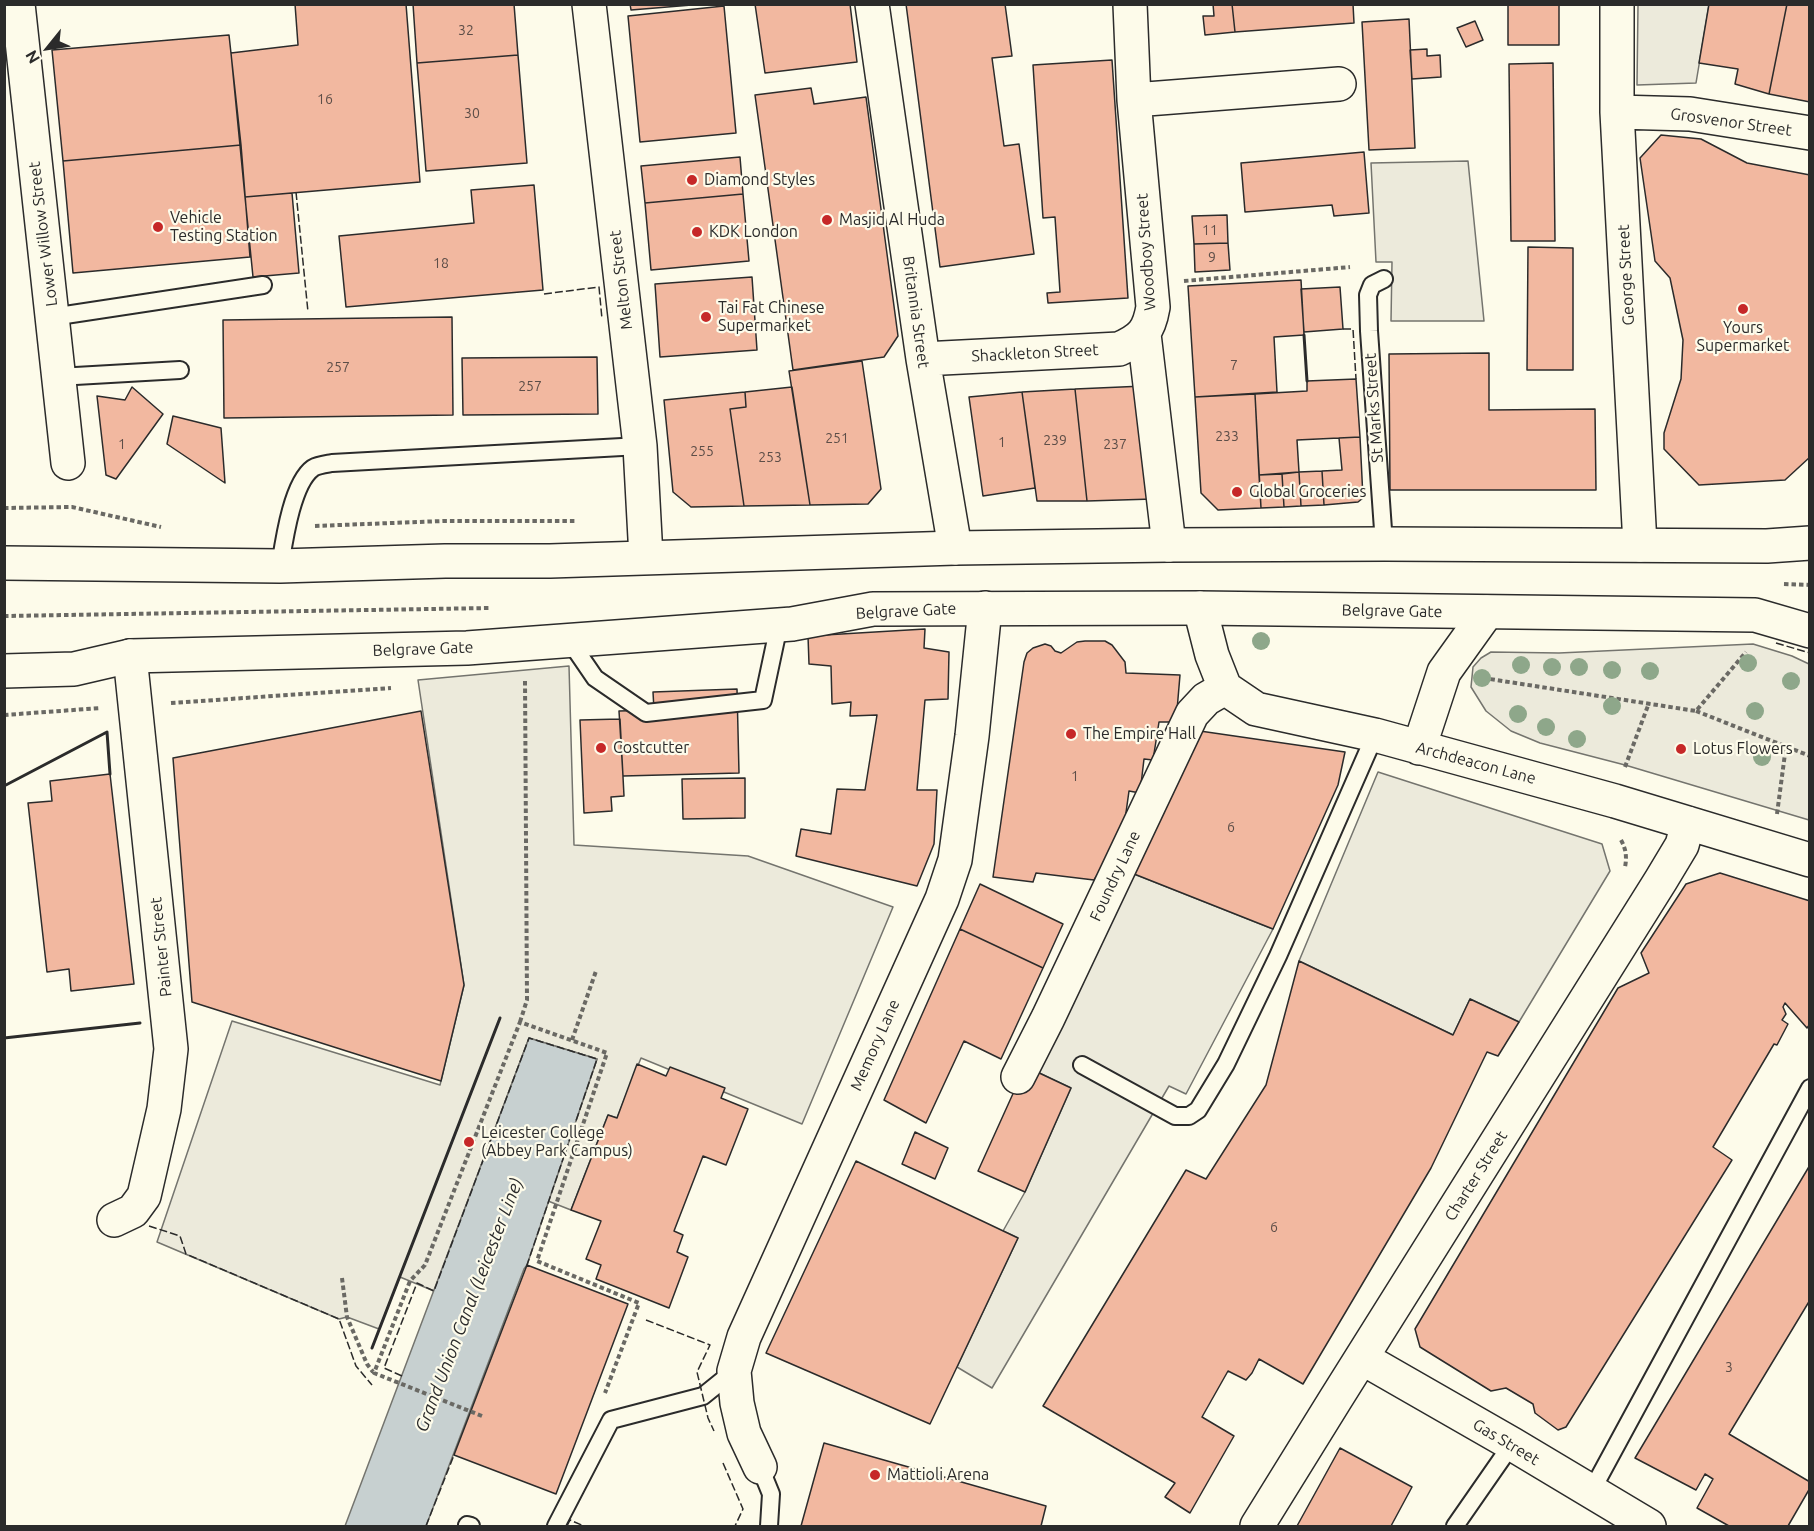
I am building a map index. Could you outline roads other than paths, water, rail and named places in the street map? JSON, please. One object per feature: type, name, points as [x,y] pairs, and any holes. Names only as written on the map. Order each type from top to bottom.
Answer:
[{"type":"street","name":"Lower Willow Street","points":[[18,4],[68,463]]},
{"type":"street","name":"Melton Street","points":[[589,4],[640,446],[646,557]]},
{"type":"street","name":"Britannia Street","points":[[872,4],[923,359],[955,548]]},
{"type":"street","name":"Woodboy Street","points":[[1130,4],[1134,100],[1153,307],[1150,324],[1144,334],[1169,545]]},
{"type":"street","name":"George Street","points":[[1617,4],[1617,112],[1640,545]]},
{"type":"street","points":[[1134,100],[1339,84]]},
{"type":"street","name":"Grosvenor Street","points":[[1617,112],[1690,114],[1809,133]]},
{"type":"street","name":"Shackleton Street","points":[[923,359],[1119,349],[1144,334]]},
{"type":"street","points":[[4,563],[280,566],[445,561],[550,561],[955,548],[1384,544],[1767,546],[1809,543]]},
{"type":"street","name":"Memory Lane","points":[[760,1467],[744,1432],[737,1403],[734,1371],[744,1337],[945,889],[955,860],[972,736],[985,608]]},
{"type":"street","points":[[1200,608],[1212,656],[1225,688]]},
{"type":"street","name":"Belgrave Gate","points":[[4,671],[74,669],[130,656],[466,648],[779,625],[873,609],[1200,608],[1755,615],[1809,631]]},
{"type":"street","points":[[1419,748],[1444,672],[1487,612]]},
{"type":"street","name":"Painter Street","points":[[114,1220],[133,1211],[144,1196],[164,1109],[171,1049],[130,656]]},
{"type":"street","name":"Archdeacon Lane","points":[[1225,688],[1256,709],[1375,735],[1615,801],[1809,860]]},
{"type":"street","name":"Foundry Lane","points":[[1018,1077],[1192,714],[1206,699],[1225,688]]},
{"type":"street","name":"Charter Street","points":[[1257,1527],[1661,880],[1682,844],[1688,823]]},
{"type":"street","name":"Gas Street","points":[[1362,1359],[1512,1444],[1649,1527]]},
{"type":"lane","name":"St Marks Street","points":[[1378,282],[1368,296],[1384,544]]},
{"type":"lane","points":[[52,317],[263,285]]},
{"type":"lane","points":[[58,377],[180,370]]},
{"type":"lane","points":[[280,566],[294,497],[314,468],[332,463],[640,446]]},
{"type":"lane","points":[[569,640],[595,678],[646,713],[763,700],[779,625]]},
{"type":"lane","points":[[1082,1065],[1175,1116],[1188,1116],[1198,1110],[1226,1064],[1273,966],[1375,735]]},
{"type":"lane","points":[[1591,1492],[1809,1088]]},
{"type":"lane","points":[[556,1527],[611,1420],[703,1396],[734,1371]]},
{"type":"lane","points":[[1455,1527],[1512,1444]]},
{"type":"lane","points":[[760,1467],[771,1494],[770,1527]]},
{"type":"water","name":"Grand Union Canal (Leicester Line)","points":[[529,1038],[597,1059],[527,1265],[426,1526],[345,1526]]},
{"type":"place","name":"Diamond Styles","points":[[692,180]]},
{"type":"place","name":"Masjid Al Huda","points":[[827,220]]},
{"type":"place","name":"Vehicle Testing Station","points":[[158,227]]},
{"type":"place","name":"KDK London","points":[[697,232]]},
{"type":"place","name":"Yours Supermarket","points":[[1743,309]]},
{"type":"place","name":"Tai Fat Chinese Supermarket","points":[[706,317]]},
{"type":"place","name":"Global Groceries","points":[[1237,492]]},
{"type":"place","name":"The Empire Hall","points":[[1071,734]]},
{"type":"place","name":"Costcutter","points":[[601,748]]},
{"type":"place","name":"Lotus Flowers","points":[[1681,749]]},
{"type":"place","name":"Leicester College (Abbey Park Campus)","points":[[469,1142]]},
{"type":"place","name":"Mattioli Arena","points":[[875,1475]]}]
